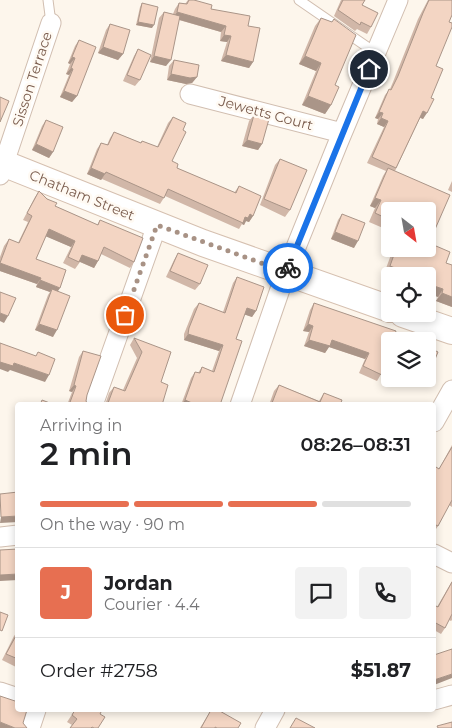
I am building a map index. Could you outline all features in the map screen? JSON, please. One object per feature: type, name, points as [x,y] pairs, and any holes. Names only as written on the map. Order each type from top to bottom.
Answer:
[{"type":"main road","name":"Chatham Street","points":[[1,167],[381,306]]},
{"type":"main road","points":[[426,322],[452,331]]},
{"type":"street","points":[[241,402],[286,272],[398,0]]},
{"type":"street","name":"Sisson Terrace","points":[[1,167],[50,23]]},
{"type":"street","name":"Jewetts Court","points":[[190,94],[342,133]]},
{"type":"street","points":[[94,402],[157,225]]},
{"type":"street","points":[[436,418],[452,390]]},
{"type":"street","points":[[0,536],[15,535]]},
{"type":"street","points":[[436,555],[452,563]]},
{"type":"street","points":[[0,692],[15,697]]},
{"type":"street","points":[[436,699],[452,695]]},
{"type":"street","points":[[30,728],[35,712]]},
{"type":"street","points":[[265,728],[274,712]]},
{"type":"lane","points":[[48,0],[50,23]]},
{"type":"lane","points":[[299,0],[376,53]]},
{"type":"building","points":[[189,0],[212,5],[211,9],[250,16],[248,26],[260,28],[253,62],[226,55],[231,36],[224,35],[226,26],[177,12],[179,3],[187,4]]},
{"type":"building","points":[[343,0],[365,0],[362,5],[378,13],[371,27],[361,22],[360,25],[338,10]]},
{"type":"building","points":[[429,0],[452,0],[452,15],[449,22],[452,23],[452,27],[436,66],[443,69],[431,98],[434,99],[427,113],[423,111],[396,168],[372,157],[388,121],[381,118],[383,113],[379,112],[389,89],[391,90],[398,76]]},
{"type":"building","points":[[142,3],[158,7],[154,25],[138,22]]},
{"type":"building","points":[[164,12],[180,16],[171,60],[154,56]]},
{"type":"building","points":[[321,18],[332,22],[334,19],[356,35],[335,85],[339,87],[331,105],[308,96],[321,63],[305,56]]},
{"type":"building","points":[[110,24],[130,30],[123,54],[103,47]]},
{"type":"building","points":[[79,40],[96,47],[77,96],[64,91],[73,69],[71,68],[75,58],[72,57]]},
{"type":"building","points":[[138,49],[151,55],[140,80],[127,75]]},
{"type":"building","points":[[174,60],[199,65],[197,77],[190,78],[171,74]]},
{"type":"building","points":[[0,97],[9,101],[0,122]]},
{"type":"building","points":[[254,115],[269,119],[262,144],[247,140]]},
{"type":"building","points":[[173,117],[186,123],[183,130],[186,132],[172,161],[178,164],[177,168],[236,193],[239,186],[261,196],[253,216],[250,214],[248,218],[245,217],[243,223],[168,189],[164,198],[106,172],[105,174],[91,168],[101,143],[108,145],[114,132],[141,143],[142,141],[158,147]]},
{"type":"building","points":[[46,120],[63,127],[53,152],[36,144]]},
{"type":"building","points":[[280,159],[307,170],[290,210],[264,199]]},
{"type":"building","points":[[388,168],[450,195],[436,227],[436,202],[381,202],[381,216],[375,213],[381,200],[375,198]]},
{"type":"building","points":[[39,191],[47,199],[57,203],[55,206],[98,225],[100,220],[143,238],[134,262],[104,247],[98,261],[82,255],[79,262],[68,257],[75,241],[49,229],[36,259],[66,270],[60,288],[40,280],[41,278],[0,263],[9,239],[19,243],[32,216],[27,213]]},
{"type":"building","points":[[342,214],[365,223],[358,241],[335,232]]},
{"type":"building","points":[[436,246],[450,252],[446,263],[452,265],[452,297],[442,293],[443,289],[436,287],[436,267],[390,266],[393,258],[436,258]]},
{"type":"building","points":[[178,253],[208,265],[200,284],[170,271]]},
{"type":"building","points":[[237,277],[264,287],[256,311],[247,308],[236,339],[242,341],[221,402],[190,402],[185,400],[195,372],[200,373],[202,367],[214,372],[223,345],[188,334],[189,328],[199,303],[225,313]]},
{"type":"building","points":[[52,289],[70,296],[57,330],[39,324]]},
{"type":"building","points":[[0,292],[16,298],[8,316],[0,313]]},
{"type":"building","points":[[314,303],[396,331],[381,332],[381,375],[363,366],[369,353],[332,340],[330,346],[309,340],[313,326],[308,324]]},
{"type":"building","points":[[134,338],[171,352],[161,382],[168,385],[163,402],[108,402],[114,387],[125,391],[142,352]]},
{"type":"building","points":[[0,343],[36,356],[38,352],[55,359],[49,375],[14,363],[13,366],[0,362]]},
{"type":"building","points":[[83,351],[101,356],[87,395],[86,402],[70,402],[76,386],[74,385]]},
{"type":"building","points":[[279,385],[320,402],[272,402]]},
{"type":"building","points":[[324,393],[342,400],[341,402],[320,402]]},
{"type":"building","points":[[452,447],[452,500],[438,526],[436,525],[436,467],[439,469]]},
{"type":"building","points":[[15,492],[15,516],[1,517],[0,494]]},
{"type":"building","points":[[15,549],[15,574],[0,575],[0,550]]},
{"type":"building","points":[[452,582],[452,614],[445,628],[436,623],[436,606],[438,607]]},
{"type":"building","points":[[0,612],[8,615],[2,631],[0,630]]},
{"type":"building","points":[[15,638],[15,658],[6,654]]},
{"type":"building","points":[[452,649],[452,674],[436,679],[436,654]]},
{"type":"building","points":[[0,696],[15,701],[15,712],[26,712],[23,723],[27,728],[15,728],[0,722]]},
{"type":"building","points":[[74,712],[101,712],[100,714],[105,717],[98,728],[70,728],[77,719],[72,715]]},
{"type":"building","points":[[210,712],[222,712],[241,723],[238,728],[201,728]]},
{"type":"building","points":[[296,718],[315,728],[290,728]]},
{"type":"building","points":[[452,722],[452,728],[438,728],[437,726]]},
{"type":"way so far","points":[[125,315],[157,225],[286,272],[288,268]]},
{"type":"route","points":[[288,268],[369,69]]}]
